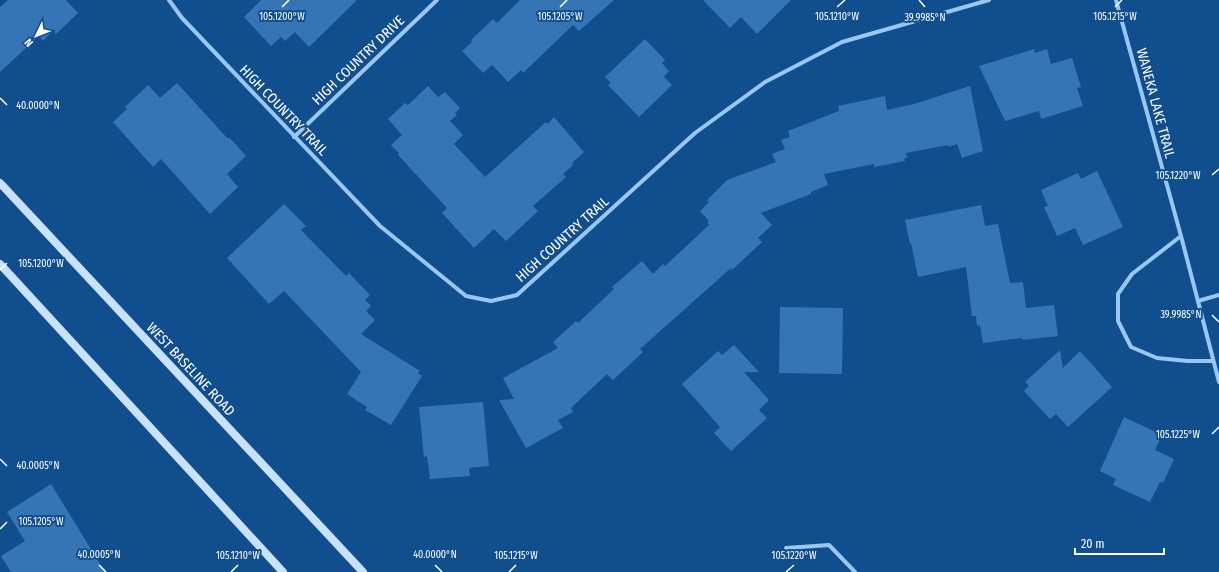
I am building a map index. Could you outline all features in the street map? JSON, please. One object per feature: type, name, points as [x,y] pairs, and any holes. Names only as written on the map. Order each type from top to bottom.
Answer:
[{"type":"main road","name":"WEST BASELINE ROAD","points":[[0,183],[363,572]]},
{"type":"main road","points":[[0,264],[283,572]]},
{"type":"street","name":"HIGH COUNTRY TRAIL","points":[[169,0],[182,18],[380,226],[466,296],[491,301],[518,295],[695,133],[765,82],[842,42],[989,0]]},
{"type":"street","name":"HIGH COUNTRY DRIVE","points":[[294,136],[437,0]]},
{"type":"street","name":"WANEKA LAKE TRAIL","points":[[1116,0],[1181,236],[1219,382]]},
{"type":"street","points":[[1181,236],[1132,274],[1118,294],[1118,321],[1131,347],[1157,358],[1188,361],[1213,361]]},
{"type":"street","points":[[1198,301],[1219,295]]},
{"type":"street","points":[[786,548],[829,545],[855,572]]},
{"type":"building","points":[[8,0],[66,0],[78,13],[56,34],[53,31],[43,41],[39,36],[0,72],[0,7]]},
{"type":"building","points":[[261,0],[357,0],[309,47],[295,32],[285,41],[281,37],[271,46],[244,17]]},
{"type":"building","points":[[520,0],[614,0],[579,31],[573,25],[523,73],[521,70],[508,82],[492,65],[483,73],[462,51],[493,19],[497,23]]},
{"type":"building","points":[[703,0],[791,0],[757,34],[741,17],[730,28]]},
{"type":"building","points":[[645,39],[665,60],[662,63],[669,71],[664,77],[672,85],[639,117],[608,85],[611,83],[605,77]]},
{"type":"building","points":[[1034,49],[1035,53],[1047,49],[1051,64],[1072,58],[1081,87],[1077,88],[1083,106],[1041,119],[1039,111],[1005,121],[979,66]]},
{"type":"building","points":[[177,83],[228,139],[229,137],[246,156],[227,174],[238,187],[210,214],[161,159],[153,167],[113,122],[127,109],[125,107],[148,85],[160,98]]},
{"type":"building","points":[[428,86],[438,97],[445,92],[460,108],[455,113],[457,115],[450,121],[463,135],[454,144],[485,177],[546,122],[548,124],[554,117],[584,152],[563,174],[566,177],[533,206],[538,211],[506,241],[494,229],[474,248],[442,213],[447,208],[398,155],[399,153],[391,145],[402,135],[388,119],[405,103],[408,105]]},
{"type":"building","points":[[970,86],[983,151],[962,158],[957,144],[948,147],[948,145],[906,153],[907,158],[904,158],[905,161],[874,167],[874,164],[824,174],[828,185],[811,192],[811,194],[761,213],[772,225],[758,238],[762,242],[732,270],[731,268],[640,349],[643,352],[613,380],[607,374],[571,408],[573,412],[558,420],[563,428],[526,448],[499,400],[514,399],[503,378],[558,348],[553,342],[576,321],[578,323],[614,289],[612,287],[642,261],[653,274],[663,264],[665,266],[709,225],[707,222],[709,221],[700,211],[709,202],[707,200],[727,180],[776,162],[772,154],[785,149],[781,140],[790,137],[788,131],[839,111],[838,106],[885,96],[887,110],[914,104]]},
{"type":"building","points":[[1097,171],[1123,227],[1083,245],[1075,228],[1057,236],[1044,207],[1048,206],[1041,190],[1078,173],[1081,179]]},
{"type":"building","points":[[284,204],[306,226],[301,230],[346,276],[349,273],[370,295],[365,300],[371,306],[366,311],[375,320],[361,334],[420,371],[418,373],[422,376],[391,425],[365,410],[367,407],[347,394],[361,372],[284,291],[269,304],[227,258]]},
{"type":"building","points":[[981,205],[985,226],[998,224],[1010,283],[1023,282],[1026,308],[1054,305],[1058,336],[1023,340],[1022,338],[983,343],[980,325],[977,326],[976,316],[972,316],[966,267],[918,277],[905,220]]},
{"type":"building","points":[[780,307],[843,308],[842,374],[779,373]]},
{"type":"building","points":[[734,345],[759,372],[744,372],[769,400],[759,410],[767,418],[731,451],[714,433],[720,427],[682,384],[718,351],[722,355]]},
{"type":"building","points":[[1060,350],[1063,368],[1080,351],[1112,387],[1068,427],[1056,414],[1050,419],[1024,391],[1029,386],[1025,382]]},
{"type":"building","points":[[483,402],[489,466],[469,468],[470,476],[430,479],[427,456],[424,457],[419,407]]},
{"type":"building","points":[[1124,417],[1162,435],[1155,450],[1174,459],[1163,483],[1160,482],[1150,502],[1113,485],[1116,479],[1100,471]]},
{"type":"building","points":[[51,484],[105,572],[11,572],[1,556],[25,541],[7,512]]}]
